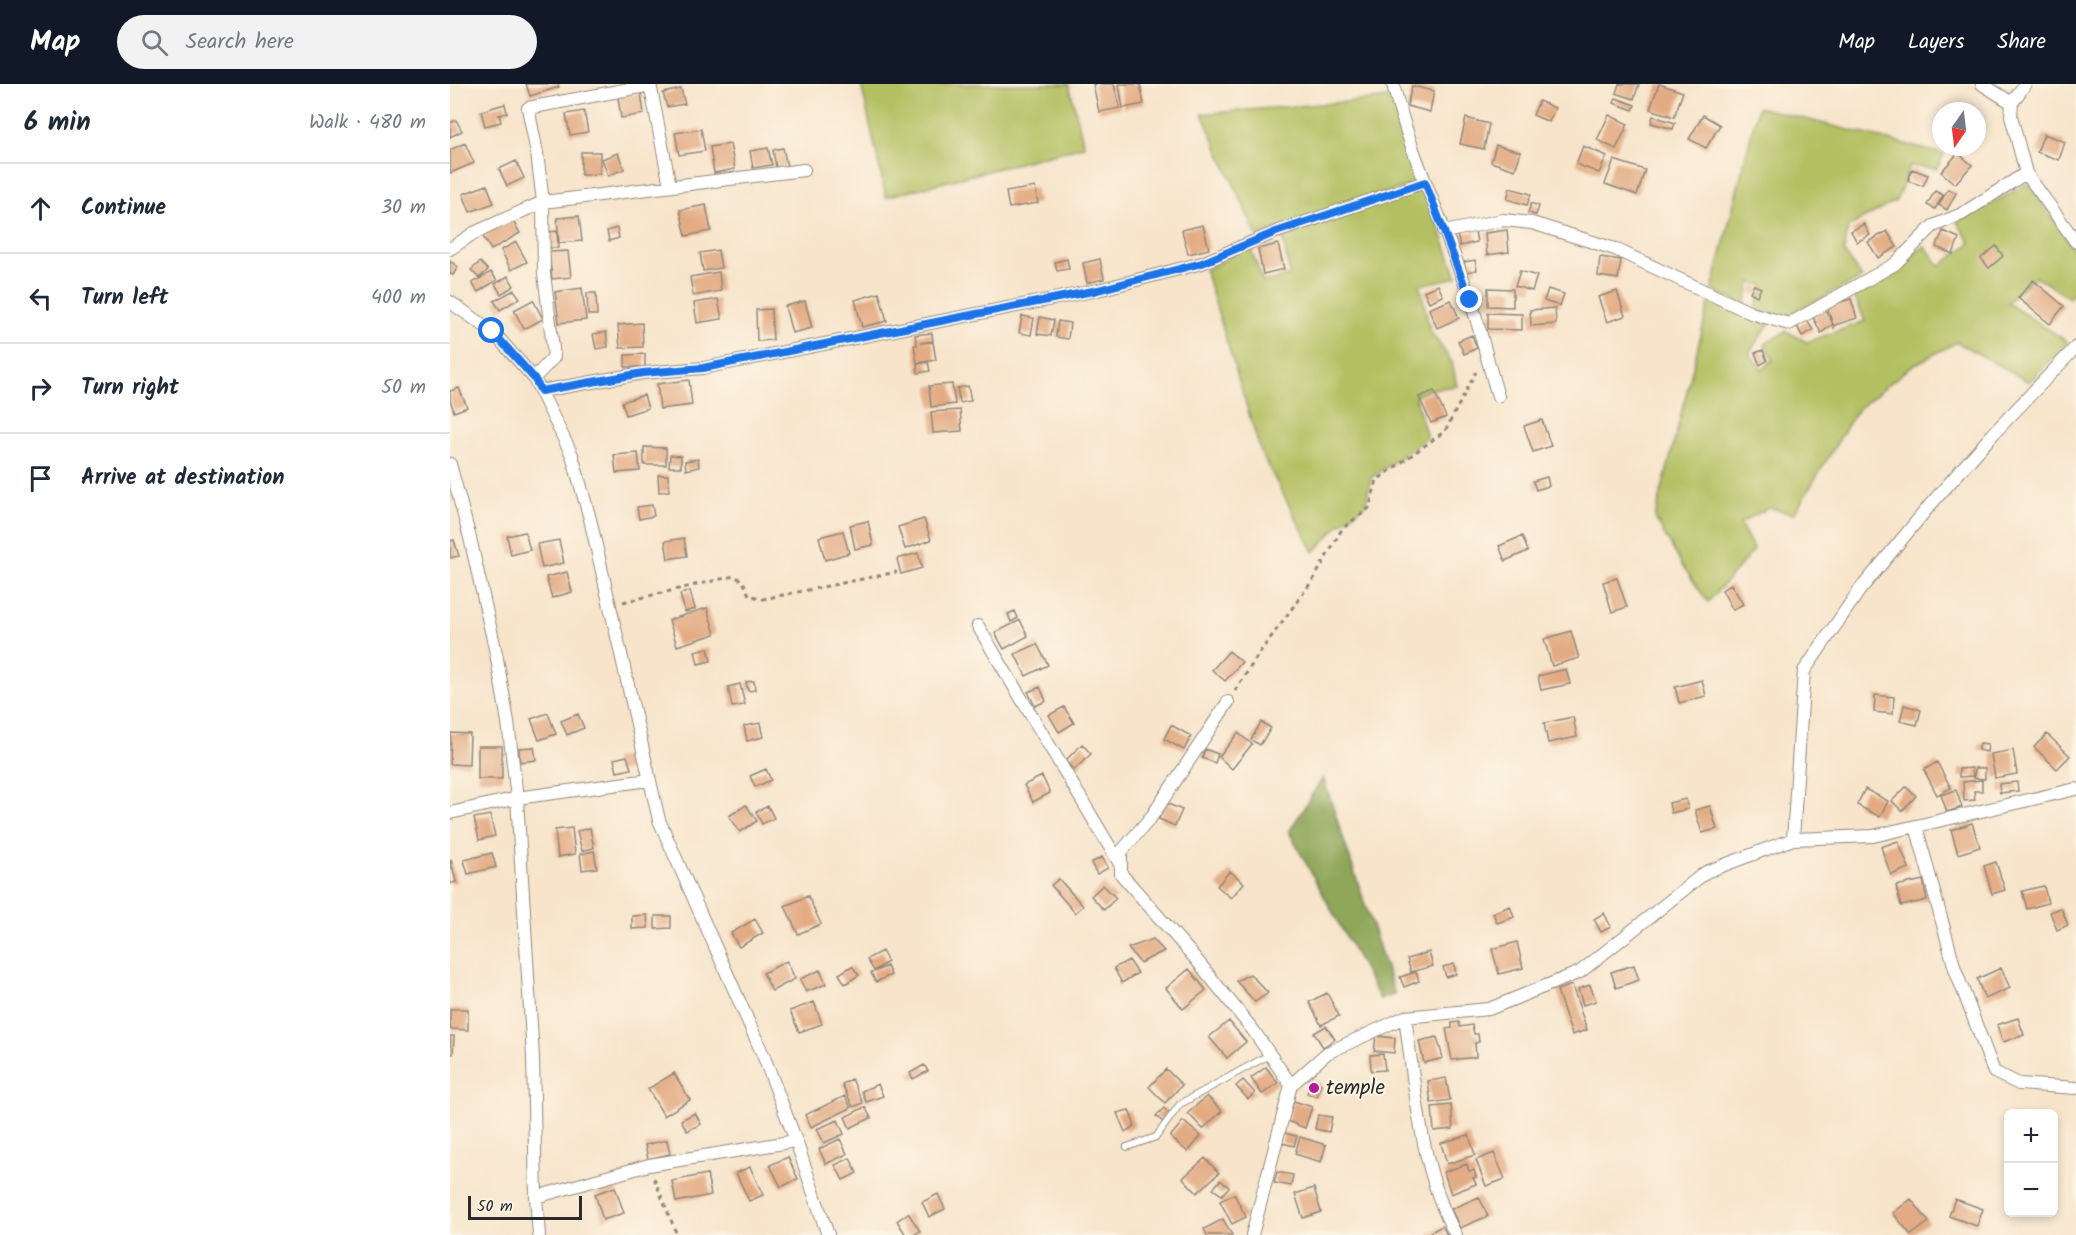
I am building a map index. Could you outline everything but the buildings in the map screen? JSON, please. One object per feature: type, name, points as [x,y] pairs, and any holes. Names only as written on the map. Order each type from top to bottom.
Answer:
[{"type":"street","points":[[534,378],[554,357],[544,273],[543,202],[528,108],[650,84],[670,186]]},
{"type":"street","points":[[1393,84],[1398,106],[1425,182],[1470,300],[1498,396]]},
{"type":"street","points":[[1982,84],[2012,103]]},
{"type":"street","points":[[2025,84],[2012,103],[2011,116],[2026,173],[2076,242]]},
{"type":"street","points":[[450,249],[474,233],[543,202],[804,170]]},
{"type":"street","points":[[1444,232],[1503,220],[1532,223],[1615,249],[1751,313],[1789,324],[1895,264],[1933,226],[1962,213],[2026,173]]},
{"type":"street","points":[[541,391],[643,373],[703,368],[1098,290],[1202,263],[1276,232],[1425,182]]},
{"type":"street","points":[[450,302],[492,331],[534,378],[572,455],[590,519],[659,820],[764,1057],[828,1235]]},
{"type":"street","points":[[1793,839],[1804,671],[1859,591],[1931,504],[1993,434],[2076,347]]},
{"type":"street","points":[[450,464],[470,538],[496,653],[508,722],[517,798],[533,1057],[539,1235]]},
{"type":"street","points":[[978,626],[1121,866]]},
{"type":"street","points":[[1228,702],[1152,816],[1120,852],[1121,874],[1195,958],[1253,1030],[1291,1085]]},
{"type":"street","points":[[450,813],[517,798],[649,780]]},
{"type":"street","points":[[1252,1235],[1291,1085],[1327,1053],[1405,1017],[1490,1009],[1580,972],[1706,873],[1793,839],[1873,836],[2076,789]]},
{"type":"street","points":[[1916,826],[1955,969],[1994,1072],[2019,1084],[2076,1088]]},
{"type":"street","points":[[1405,1017],[1429,1170],[1449,1223],[1456,1235]]},
{"type":"street","points":[[536,1197],[649,1165],[796,1141]]},
{"type":"lane","points":[[1127,1147],[1156,1137],[1180,1104],[1270,1054]]},
{"type":"path","points":[[1228,702],[1260,652],[1315,577],[1342,529],[1369,508],[1377,480],[1445,430],[1485,356]]},
{"type":"path","points":[[609,605],[734,576],[743,581],[749,595],[763,600],[897,572]]},
{"type":"path","points":[[649,1165],[677,1235]]},
{"type":"green space","points":[[861,84],[1069,84],[1084,146],[886,197]]},
{"type":"green space","points":[[1390,98],[1422,181],[1257,236],[1202,114]]},
{"type":"green space","points":[[1758,107],[1932,151],[1932,156],[1943,156],[1937,169],[1910,166],[1896,201],[1848,227],[1844,252],[1862,278],[1782,318],[1755,309],[1764,286],[1751,282],[1745,306],[1712,290]]},
{"type":"green space","points":[[2029,183],[2076,253],[2076,289],[2069,298],[2035,276],[2007,303],[2068,342],[2029,382],[1957,342],[1910,367],[1857,410],[1794,514],[1769,508],[1740,523],[1754,550],[1708,602],[1682,565],[1655,518],[1710,299],[1769,324],[1749,353],[1762,370],[1773,360],[1765,344],[1786,331],[1807,342],[1865,321],[1853,293],[1925,246],[1940,266],[1971,243],[1957,222]]},
{"type":"green space","points":[[1424,185],[1457,277],[1420,285],[1430,331],[1452,362],[1457,386],[1431,389],[1415,396],[1427,438],[1371,478],[1366,504],[1338,526],[1314,552],[1261,453],[1205,270],[1250,246],[1263,282],[1290,275],[1282,235]]},
{"type":"green space","points":[[1323,777],[1395,995],[1380,999],[1289,832]]},
{"type":"place","name":"temple","points":[[1314,1088]]},
{"type":"route","points":[[492,331],[534,378],[541,391],[643,373],[703,368],[1098,290],[1202,263],[1276,232],[1425,182],[1470,300]]}]
